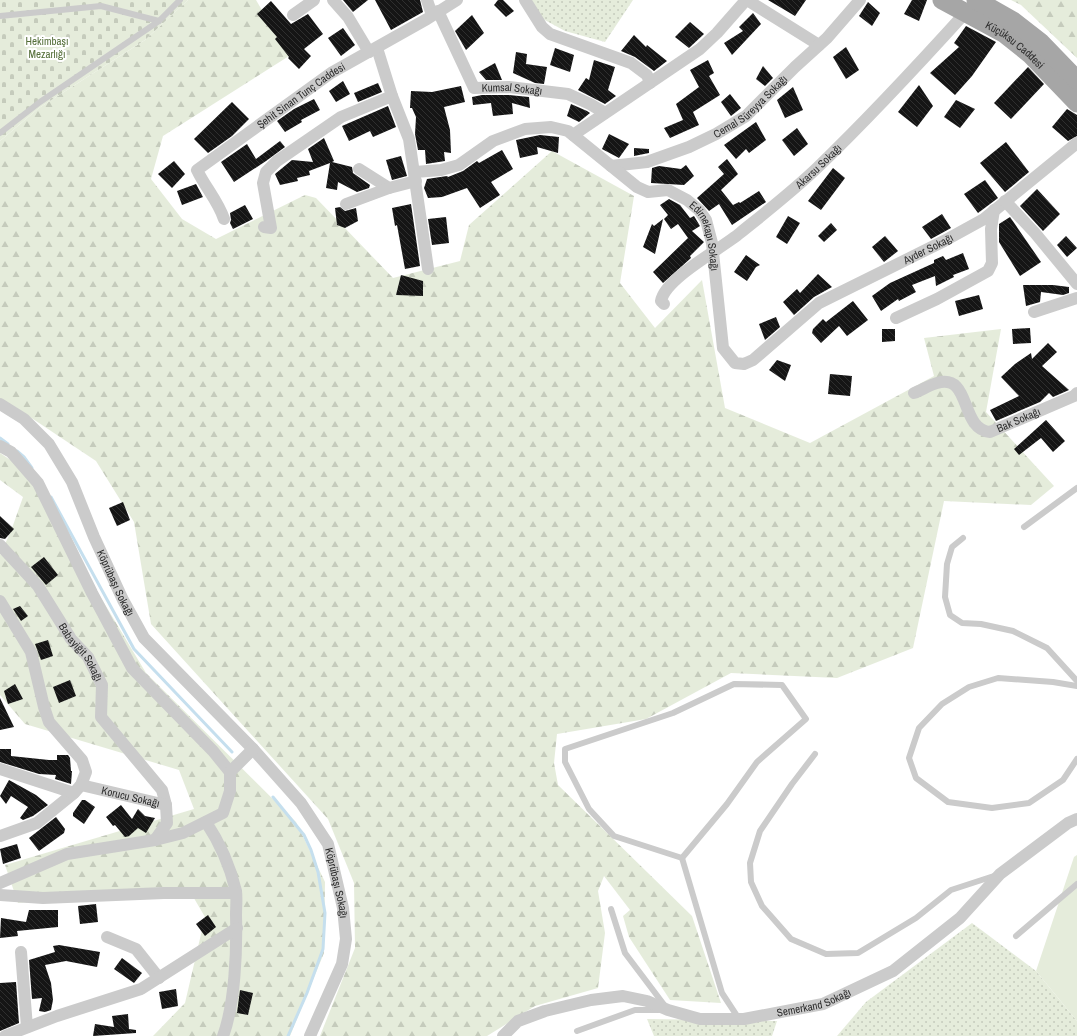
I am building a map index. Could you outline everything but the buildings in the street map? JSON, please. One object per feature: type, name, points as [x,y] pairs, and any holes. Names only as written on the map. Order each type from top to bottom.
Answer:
[{"type":"main road","name":"Küçüksu Caddesi","points":[[942,0],[971,6],[1013,21],[1040,42],[1077,80]]},
{"type":"main road","name":"Küçüksu Caddesi","points":[[971,6],[1030,54],[1077,103]]},
{"type":"main road","points":[[1043,68],[1056,70],[1077,92]]},
{"type":"street","points":[[293,16],[314,0]]},
{"type":"street","points":[[333,0],[348,16],[373,50],[409,139],[428,269]]},
{"type":"street","points":[[427,0],[435,13]]},
{"type":"street","name":"Şehit Sinan Tunç Caddesi","points":[[224,219],[219,204],[206,187],[197,170],[331,73],[457,0]]},
{"type":"street","points":[[525,0],[542,27],[550,34],[631,63],[647,75],[650,84]]},
{"type":"street","name":"Cemal Süreyya Sokağı","points":[[611,166],[647,162],[689,147],[716,134],[746,116],[852,12],[860,0]]},
{"type":"street","points":[[573,135],[700,49],[717,33],[743,1],[819,45]]},
{"type":"street","name":"Akarsu Sokağı","points":[[664,304],[661,301],[662,294],[669,286],[731,241],[815,169],[923,60],[971,6]]},
{"type":"street","name":"Kumsal Sokağı","points":[[435,13],[474,88],[509,87],[568,94],[605,113]]},
{"type":"street","points":[[264,227],[271,228],[263,184],[266,172],[277,161],[341,118],[392,96]]},
{"type":"street","name":"Edirnekapı Sokağı","points":[[346,204],[389,188],[415,176],[459,165],[493,141],[525,129],[551,127],[568,131],[637,187],[648,192],[668,190],[687,200],[699,210],[706,220],[713,253],[723,348],[735,363],[744,364],[753,360],[773,343]]},
{"type":"street","name":"Ayder Sokağı","points":[[773,343],[819,303],[944,241],[984,218],[1077,144]]},
{"type":"street","points":[[359,169],[389,188]]},
{"type":"street","points":[[1005,201],[1035,233],[1077,284]]},
{"type":"street","points":[[896,318],[937,299],[988,271],[992,263],[991,229],[994,210]]},
{"type":"street","points":[[1034,312],[1077,298]]},
{"type":"street","name":"Bak Sokağı","points":[[914,393],[938,383],[952,384],[961,391],[970,418],[983,431],[990,432],[1074,396],[1077,393]]},
{"type":"street","name":"Köprübaşı Sokağı","points":[[0,404],[24,419],[49,444],[72,482],[123,600],[144,638],[253,749],[301,803],[328,844],[343,908],[346,939],[342,964],[310,1036]]},
{"type":"street","points":[[0,446],[11,452],[38,483],[92,593],[132,668],[213,751],[230,772],[230,791],[223,813],[206,822],[183,832],[155,840],[67,854],[0,883]]},
{"type":"street","name":"Babayiğit Sokağı","points":[[0,545],[38,586],[71,640],[88,657],[102,685],[100,717],[162,790],[166,805]]},
{"type":"street","points":[[0,601],[30,652],[49,722],[82,760],[86,772],[78,789],[37,823],[0,836]]},
{"type":"street","points":[[230,772],[253,749]]},
{"type":"street","name":"Korucu Sokağı","points":[[0,769],[78,789],[166,805],[167,823],[155,840]]},
{"type":"street","name":"Semerkand Sokağı","points":[[503,1036],[518,1021],[545,1010],[591,1000],[623,996],[647,1001],[668,1010],[700,1019],[739,1019],[823,1004],[893,971],[960,918],[1000,874],[1068,823],[1077,819]]},
{"type":"street","points":[[206,822],[219,841],[236,893],[237,928],[233,981],[228,1025],[223,1036]]},
{"type":"street","points":[[0,895],[43,898],[164,893],[236,893]]},
{"type":"street","points":[[5,1036],[57,1016],[141,989],[237,928]]},
{"type":"street","points":[[107,937],[136,949],[159,978]]},
{"type":"street","points":[[21,952],[27,1027]]},
{"type":"lane","points":[[0,133],[40,102],[160,21],[180,0]]},
{"type":"lane","points":[[0,16],[102,6],[160,21]]},
{"type":"lane","points":[[1024,527],[1077,488]]},
{"type":"lane","points":[[963,538],[952,546],[947,564],[945,597],[950,615],[962,623],[1013,631],[1047,648],[1077,681]]},
{"type":"lane","points":[[1077,686],[1053,682],[998,678],[969,687],[942,704],[919,728],[909,758],[916,778],[948,802],[992,808],[1029,803],[1063,780],[1077,759]]},
{"type":"lane","points":[[734,684],[782,684],[806,719],[758,762],[727,804],[682,858],[614,836],[589,809],[565,762],[566,749],[672,713],[734,684]]},
{"type":"lane","points":[[815,754],[792,784],[760,831],[750,863],[751,882],[762,906],[791,938],[826,954],[858,953],[916,918],[951,890],[1000,874]]},
{"type":"lane","points":[[682,858],[722,993],[739,1019]]},
{"type":"lane","points":[[1016,936],[1077,884]]},
{"type":"lane","points":[[611,909],[625,953],[668,1010]]},
{"type":"lane","points":[[577,1031],[635,1010],[668,1010]]},
{"type":"green space","name":"Hekimbaşı Mezarlığı","points":[[0,0],[188,0],[145,40],[39,108],[0,141]]},
{"type":"green space","points":[[188,0],[256,0],[289,56],[163,136],[151,179],[182,219],[216,239],[305,195],[316,198],[393,278],[460,261],[469,225],[552,151],[634,196],[620,283],[655,328],[702,280],[725,408],[810,443],[934,376],[924,338],[1001,329],[986,412],[1054,486],[1031,505],[944,501],[913,648],[837,678],[731,673],[646,719],[557,734],[554,763],[558,785],[692,916],[721,1003],[670,1000],[629,937],[623,916],[630,910],[604,876],[598,891],[605,933],[598,988],[535,1006],[487,1036],[320,1036],[355,948],[354,883],[328,819],[151,624],[134,522],[96,461],[12,405],[0,401],[0,141],[39,108],[145,40]]},
{"type":"green space","points":[[531,0],[633,0],[605,42],[565,31],[543,19]]},
{"type":"green space","points":[[1011,0],[1077,0],[1077,58],[1021,5]]},
{"type":"green space","points":[[0,453],[24,469],[146,673],[296,822],[325,882],[324,953],[290,1036],[153,1036],[185,1003],[205,917],[188,888],[18,903],[5,865],[194,809],[179,770],[25,724],[0,695],[0,555],[11,531],[23,497],[0,480]]},
{"type":"green space","points":[[1077,855],[1077,1021],[1036,971],[1074,857]]},
{"type":"green space","points":[[972,923],[1036,971],[1077,1021],[1077,1036],[837,1036],[866,1002]]},
{"type":"green space","points":[[647,1019],[777,1021],[772,1036],[654,1036]]},
{"type":"waterway","points":[[0,438],[8,444]]},
{"type":"waterway","points":[[17,451],[24,457],[32,468]]},
{"type":"waterway","points":[[51,497],[134,649],[232,752]]},
{"type":"waterway","points":[[273,797],[304,835],[311,850],[318,872],[325,913],[323,949],[307,993],[288,1036]]}]
